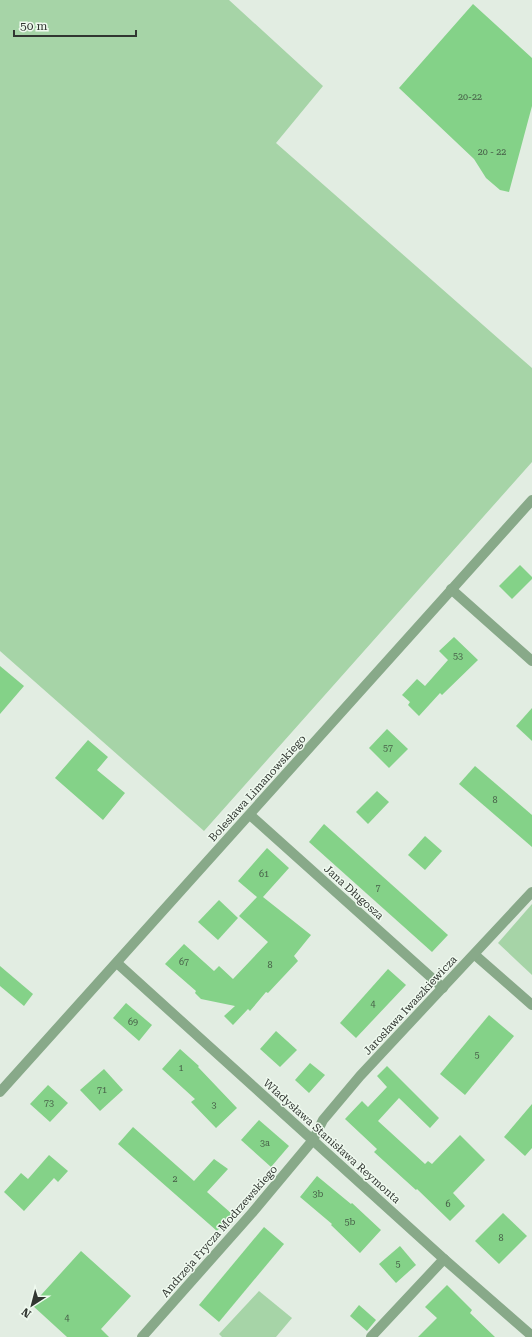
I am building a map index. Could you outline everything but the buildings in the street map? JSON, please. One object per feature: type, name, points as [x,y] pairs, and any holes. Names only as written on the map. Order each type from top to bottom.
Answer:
[{"type":"street","name":"Bolesława Limanowskiego","points":[[0,1092],[532,500]]},
{"type":"street","points":[[451,589],[532,661]]},
{"type":"street","name":"Jana Długosza","points":[[250,814],[443,988]]},
{"type":"street","name":"Jarosława Iwaszkiewicza","points":[[313,1140],[323,1120],[360,1076],[532,892]]},
{"type":"street","points":[[474,954],[532,1006]]},
{"type":"street","name":"Władysława Stanisława Reymonta","points":[[117,963],[444,1259],[532,1336]]},
{"type":"street","name":"Andrzeja Frycza Modrzewskiego","points":[[142,1337],[252,1213],[313,1140]]},
{"type":"street","points":[[371,1337],[444,1259]]},
{"type":"green space","points":[[0,0],[229,0],[323,86],[276,143],[532,368],[532,462],[204,831],[0,651]]},
{"type":"green space","points":[[532,904],[532,975],[498,943]]},
{"type":"green space","points":[[259,1291],[292,1318],[276,1337],[222,1337],[219,1334]]}]
